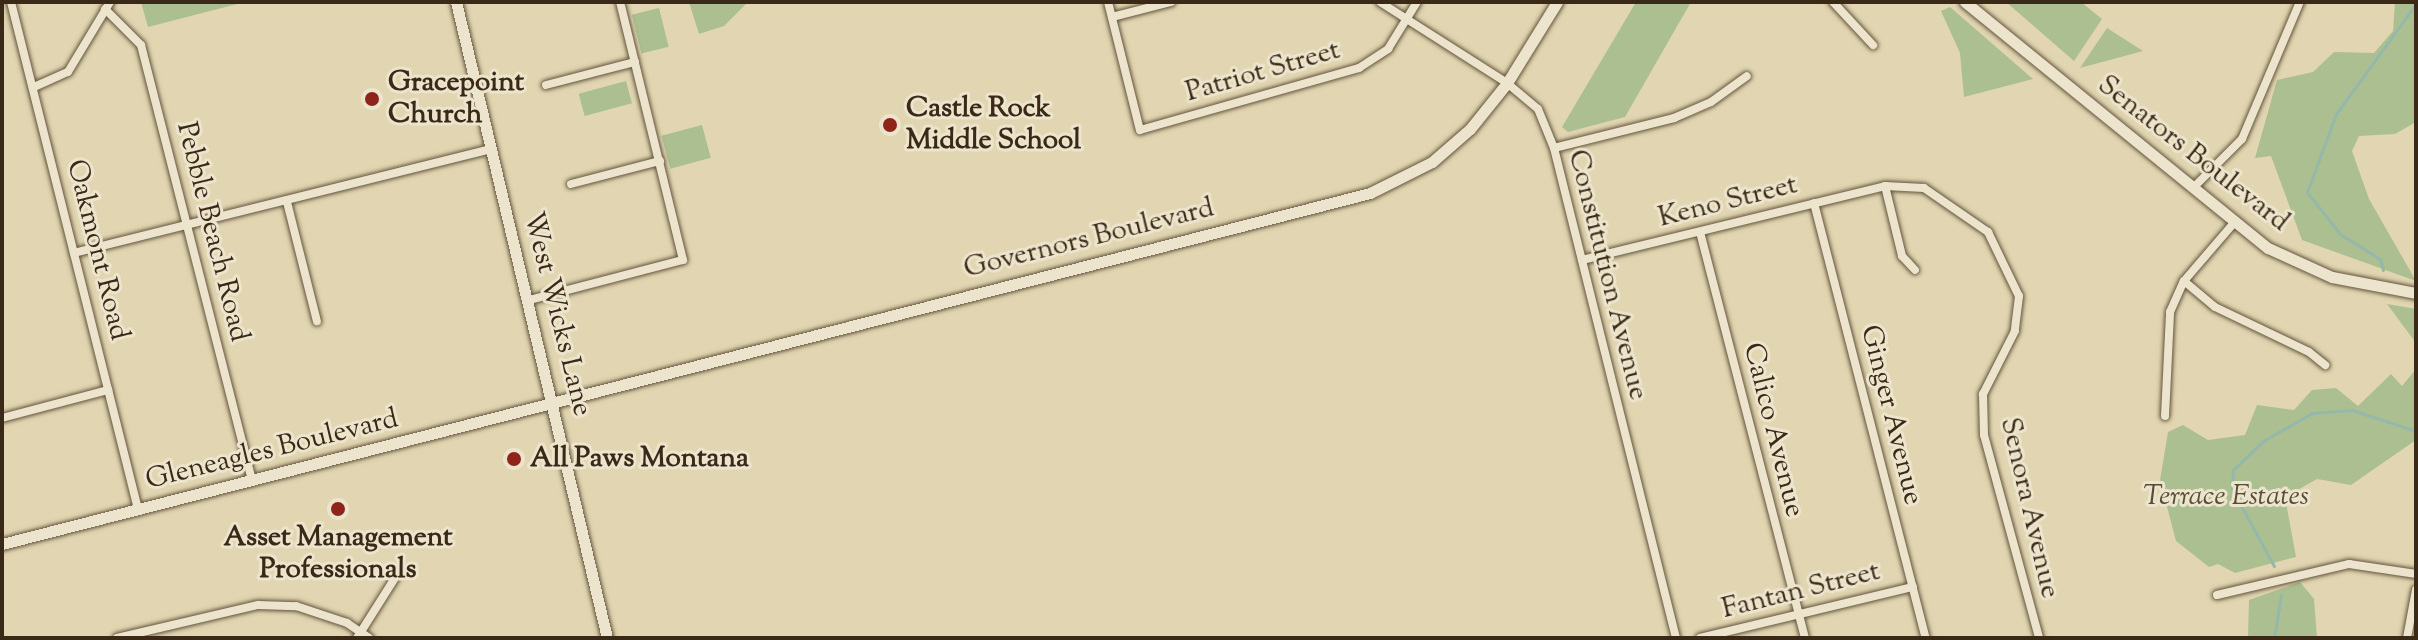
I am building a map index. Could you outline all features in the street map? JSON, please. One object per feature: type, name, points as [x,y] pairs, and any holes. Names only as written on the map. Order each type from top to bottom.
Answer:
[{"type":"main road","name":"West Wicks Lane","points":[[456,2],[554,402],[607,638]]},
{"type":"main road","name":"Governors Boulevard","points":[[554,402],[1370,193],[1432,162],[1470,129],[1507,83],[1557,2]]},
{"type":"main road","name":"Senators Boulevard","points":[[1965,2],[2194,187],[2233,224],[2309,268],[2416,293]]},
{"type":"main road","name":"Gleneagles Boulevard","points":[[2,544],[554,402]]},
{"type":"street","name":"Oakmont Road","points":[[11,2],[138,509]]},
{"type":"street","points":[[529,300],[683,260],[620,2]]},
{"type":"street","points":[[1108,2],[1112,17],[1171,2]]},
{"type":"street","name":"Constitution Avenue","points":[[1380,2],[1507,83],[1538,109],[1554,148],[1676,638]]},
{"type":"street","name":"Patriot Street","points":[[1112,17],[1140,130],[1359,68],[1388,49],[1417,2]]},
{"type":"street","points":[[1833,2],[1873,45]]},
{"type":"street","points":[[2194,187],[2242,139],[2300,2]]},
{"type":"street","points":[[34,87],[68,72],[107,5]]},
{"type":"street","name":"Pebble Beach Road","points":[[107,5],[141,45],[252,481]]},
{"type":"street","points":[[546,85],[635,62]]},
{"type":"street","points":[[1554,148],[1674,118],[1711,102],[1747,76]]},
{"type":"street","points":[[74,253],[491,149]]},
{"type":"street","points":[[571,184],[660,161]]},
{"type":"street","points":[[1885,186],[1902,256],[1915,270]]},
{"type":"street","name":"Keno Street","points":[[1582,260],[1885,186]]},
{"type":"street","name":"Senora Avenue","points":[[1885,186],[1924,188],[1988,232],[2019,296],[2015,331],[1983,394],[1984,435],[2039,638]]},
{"type":"street","points":[[287,202],[317,321]]},
{"type":"street","name":"Ginger Avenue","points":[[1814,203],[1926,638]]},
{"type":"street","points":[[2165,416],[2170,312],[2184,281],[2233,224]]},
{"type":"street","name":"Calico Avenue","points":[[1700,232],[1805,638]]},
{"type":"street","points":[[2184,281],[2215,307],[2309,352],[2325,365]]},
{"type":"street","points":[[2,418],[108,390]]},
{"type":"street","points":[[2217,595],[2349,564],[2416,574]]},
{"type":"street","points":[[359,635],[400,570]]},
{"type":"street","name":"Fantan Street","points":[[1700,638],[1913,587]]},
{"type":"street","points":[[2407,638],[2416,590]]},
{"type":"street","points":[[117,638],[258,605],[296,606],[369,638]]},
{"type":"green space","points":[[141,2],[245,2],[148,27]]},
{"type":"green space","points":[[689,2],[748,2],[724,26],[699,34]]},
{"type":"green space","points":[[1636,2],[1691,2],[1625,117],[1568,132],[1562,127]]},
{"type":"green space","points":[[2006,2],[2081,2],[2102,19],[2074,61]]},
{"type":"green space","points":[[2395,2],[2416,2],[2416,122],[2395,134],[2359,136],[2352,151],[2369,199],[2416,281],[2302,240],[2271,156],[2255,158],[2277,80],[2313,72],[2334,52],[2374,53],[2393,31]]},
{"type":"green space","points":[[1950,7],[2033,79],[1964,97],[1960,53],[1941,11]]},
{"type":"green space","points":[[659,8],[669,47],[642,54],[632,15]]},
{"type":"green space","points":[[2107,28],[2143,51],[2080,68]]},
{"type":"green space","points":[[626,81],[632,103],[585,116],[579,94]]},
{"type":"green space","points":[[702,125],[711,158],[670,169],[661,136]]},
{"type":"green space","points":[[2387,304],[2416,309],[2416,343]]},
{"type":"green space","name":"Terrace Estates","points":[[2416,369],[2416,440],[2351,485],[2317,479],[2285,497],[2296,557],[2235,573],[2218,564],[2209,567],[2176,541],[2160,480],[2168,432],[2183,425],[2208,440],[2245,435],[2257,405],[2294,410],[2312,390],[2336,388],[2358,406],[2391,374],[2402,386]]},
{"type":"green space","name":"Terrace Estates","points":[[2300,582],[2314,599],[2317,638],[2248,638],[2249,600]]},
{"type":"waterway","points":[[2383,270],[2380,259],[2340,234],[2307,192],[2336,114],[2416,4]]},
{"type":"waterway","points":[[2274,566],[2232,489],[2233,470],[2263,441],[2312,413],[2352,410],[2416,431]]},
{"type":"waterway","points":[[2274,638],[2281,595]]},
{"type":"place","name":"Gracepoint Church","points":[[372,99]]},
{"type":"place","name":"Castle Rock Middle School","points":[[890,125]]},
{"type":"place","name":"All Paws Montana","points":[[514,459]]},
{"type":"place","name":"Asset Management Professionals","points":[[338,509]]}]
